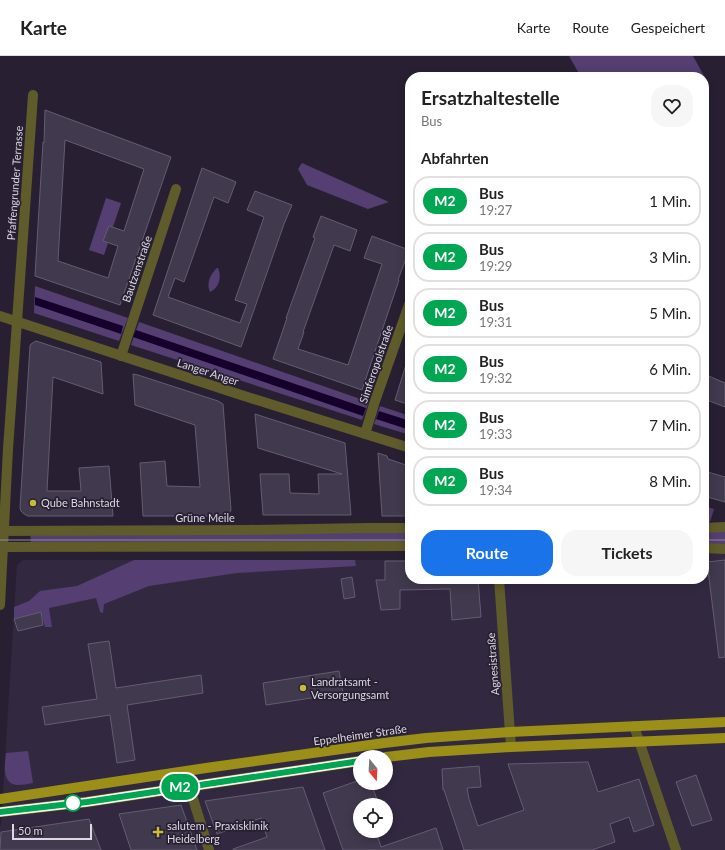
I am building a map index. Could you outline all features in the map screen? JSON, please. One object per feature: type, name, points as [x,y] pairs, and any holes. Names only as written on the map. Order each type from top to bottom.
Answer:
[{"type":"main road","name":"Eppelheimer Straße","points":[[0,799],[206,768],[426,738],[510,732],[725,722]]},
{"type":"main road","points":[[393,756],[429,752],[511,747],[725,738]]},
{"type":"main road","points":[[0,812],[87,802],[353,762]]},
{"type":"street","name":"Pfaffengrunder Terrasse","points":[[0,605],[2,530],[33,95]]},
{"type":"street","name":"Bautzenstraße","points":[[121,356],[176,189]]},
{"type":"street","name":"Langer Anger","points":[[0,316],[238,394],[405,446]]},
{"type":"street","name":"Simferopolstraße","points":[[365,434],[380,386],[405,316]]},
{"type":"street","points":[[709,528],[725,527]]},
{"type":"street","name":"Grüne Meile","points":[[2,530],[247,530],[405,528]]},
{"type":"street","points":[[1,547],[405,546]]},
{"type":"street","points":[[709,548],[725,548]]},
{"type":"street","name":"Agnesistraße","points":[[499,584],[511,747]]},
{"type":"street","points":[[634,726],[676,850]]},
{"type":"street","points":[[189,786],[209,850]]},
{"type":"shaded area","points":[[569,56],[693,56],[702,72],[578,72]]},
{"type":"shaded area","points":[[302,163],[389,202],[368,209],[307,185],[298,169]]},
{"type":"shaded area","points":[[106,198],[121,203],[113,227],[109,226],[104,241],[108,243],[104,255],[89,250]]},
{"type":"shaded area","points":[[217,268],[220,275],[219,282],[216,288],[210,292],[208,286],[209,279]]},
{"type":"shaded area","points":[[35,286],[128,318],[119,341],[34,313]]},
{"type":"shaded area","points":[[35,297],[123,326],[121,334],[35,305]]},
{"type":"shaded area","points":[[139,322],[369,402],[362,420],[131,345]]},
{"type":"shaded area","points":[[136,330],[366,408],[363,416],[133,337]]},
{"type":"shaded area","points":[[380,406],[405,414],[405,433],[374,424]]},
{"type":"shaded area","points":[[379,411],[405,419],[405,428],[376,419]]},
{"type":"shaded area","points":[[709,508],[714,509],[709,525]]},
{"type":"shaded area","points":[[709,531],[725,531],[725,544],[709,544]]},
{"type":"shaded area","points":[[30,532],[405,532],[405,542],[31,543]]},
{"type":"shaded area","points":[[725,551],[725,850],[0,850],[0,826],[17,565],[23,560],[405,560],[405,584],[709,584],[709,552]]},
{"type":"shaded area","points":[[134,560],[355,560],[356,566],[237,573],[149,586],[104,604],[103,613],[100,612],[96,598],[49,608],[52,627],[45,627],[41,612],[14,619],[14,607],[29,601],[40,591],[77,586]]},
{"type":"shaded area","points":[[28,751],[33,783],[19,785],[12,784],[8,781],[5,772],[6,753]]},
{"type":"building","points":[[45,110],[171,157],[120,305],[35,276],[43,142],[44,143]],"holes":[[[65,140],[144,169],[124,231],[109,226],[103,241],[118,246],[108,278],[58,261]]]},
{"type":"building","points":[[202,168],[236,182],[228,203],[214,197],[184,282],[175,278],[168,297],[240,323],[247,304],[235,300],[264,217],[247,210],[255,191],[292,205],[241,347],[153,315]]},
{"type":"building","points":[[321,216],[357,230],[350,251],[334,245],[298,349],[348,365],[382,264],[364,258],[372,236],[405,248],[405,261],[362,390],[273,359],[315,238],[313,237]]},
{"type":"building","points":[[36,341],[101,362],[103,394],[53,377],[47,491],[81,491],[79,468],[109,466],[113,516],[28,516],[21,511],[30,346]]},
{"type":"building","points":[[405,368],[405,403],[395,400]]},
{"type":"building","points":[[133,374],[218,401],[223,404],[231,510],[229,514],[224,516],[143,516],[140,463],[165,461],[167,486],[200,487],[195,425],[135,405]]},
{"type":"building","points":[[709,376],[725,383],[725,407],[709,401]]},
{"type":"building","points":[[255,414],[345,443],[351,515],[263,515],[260,474],[289,474],[290,493],[319,494],[318,474],[342,474],[258,448]]},
{"type":"building","points":[[378,453],[387,456],[388,459],[405,465],[405,516],[382,516]]},
{"type":"building","points":[[709,472],[725,477],[725,502],[709,497]]},
{"type":"building","points":[[725,560],[725,657],[719,658],[709,578],[709,562]]},
{"type":"building","points":[[385,561],[405,561],[405,584],[478,584],[481,617],[452,620],[450,589],[400,590],[400,609],[381,610],[376,580],[385,580]]},
{"type":"building","points":[[352,577],[355,597],[344,599],[341,579]]},
{"type":"building","points":[[41,612],[43,625],[18,631],[14,619]]},
{"type":"building","points":[[109,641],[116,688],[201,675],[203,693],[127,705],[135,760],[117,763],[110,715],[45,725],[42,707],[97,699],[88,644]]},
{"type":"building","name":"Landratsamt - Versorgungsamt","points":[[339,671],[343,693],[266,705],[263,683]]},
{"type":"building","points":[[588,762],[598,792],[639,779],[654,825],[634,832],[629,817],[610,824],[615,842],[592,850],[464,850],[443,790],[442,769],[479,766],[481,787],[467,788],[478,826],[524,810],[508,764]]},
{"type":"building","points":[[696,775],[712,820],[692,826],[676,782]]},
{"type":"building","points":[[353,782],[353,790],[374,790],[376,798],[353,798],[353,838],[378,838],[381,847],[436,828],[443,850],[343,850],[323,793]]},
{"type":"building","points":[[303,787],[325,850],[233,850],[267,837],[261,818],[217,834],[205,801]]},
{"type":"building","name":"salutem - Praxisklinik Heidelberg","points":[[181,805],[197,850],[131,850],[119,814]]},
{"type":"building","points":[[89,819],[101,850],[0,850],[1,832]]},
{"type":"tram line","points":[[0,540],[405,540]]},
{"type":"tram line","points":[[709,540],[725,540]]},
{"type":"bus line","name":"M2","points":[[0,812],[87,802],[353,762]]},
{"type":"place","name":"Qube Bahnstadt","points":[[33,503]]},
{"type":"place","name":"Landratsamt - Versorgungsamt","points":[[303,688]]},
{"type":"place","name":"salutem - Praxisklinik Heidelberg","points":[[158,832]]}]
